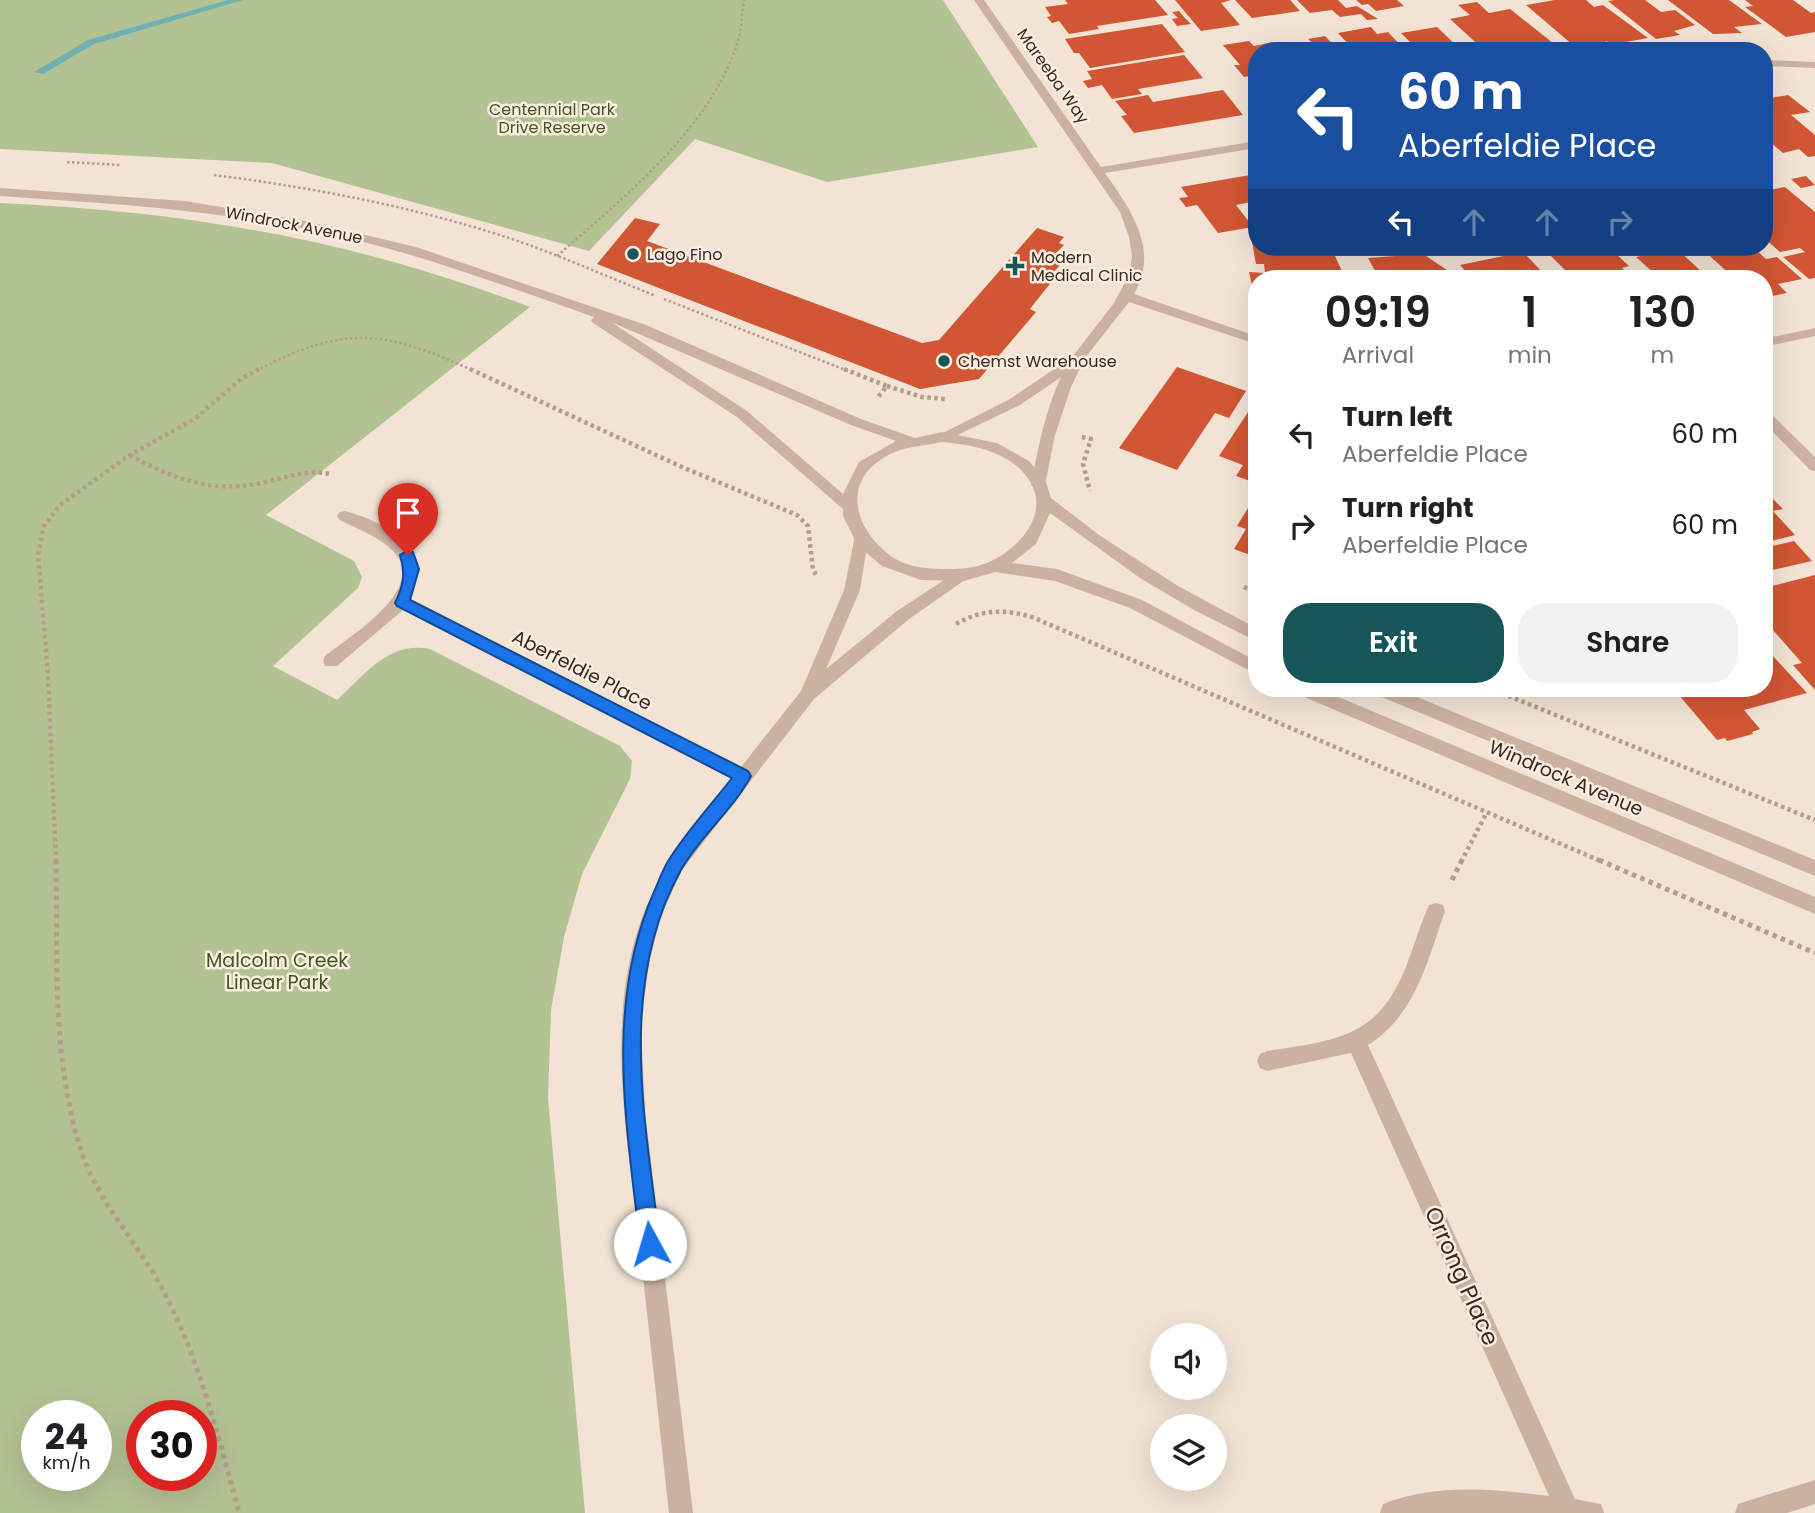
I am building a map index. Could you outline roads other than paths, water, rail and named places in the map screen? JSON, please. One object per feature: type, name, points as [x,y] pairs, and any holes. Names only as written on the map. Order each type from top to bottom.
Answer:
[{"type":"street","name":"Mareeba Way","points":[[979,0],[1098,172],[1137,234],[1140,255],[1139,271],[1128,297],[1079,358],[1049,429],[1041,493]]},
{"type":"street","points":[[1773,63],[1815,65]]},
{"type":"street","points":[[1098,172],[1248,145]]},
{"type":"street","name":"Windrock Avenue","points":[[0,192],[185,205],[306,225],[411,250],[641,328],[856,422],[910,441]]},
{"type":"street","points":[[1128,297],[1248,337]]},
{"type":"street","name":"Windrock Avenue","points":[[578,307],[742,414],[846,505]]},
{"type":"street","points":[[1773,341],[1815,332]]},
{"type":"street","name":"Mareeba Way","points":[[942,437],[1015,402],[1079,358]]},
{"type":"street","points":[[1773,424],[1815,466]]},
{"type":"street","points":[[1041,493],[1042,520],[1034,539],[1018,555],[996,567],[964,575],[933,575],[904,569],[879,557],[860,540],[850,523],[846,505],[851,485],[864,466],[884,451],[910,441],[942,437],[973,440],[1001,450],[1023,465],[1041,493],[1087,536],[1181,597],[1248,631]]},
{"type":"street","points":[[331,662],[402,603],[408,591],[412,569],[408,555],[391,540],[345,516]]},
{"type":"street","points":[[808,694],[852,590],[860,540]]},
{"type":"street","points":[[996,567],[1057,575],[1136,604],[1248,664]]},
{"type":"street","points":[[681,1513],[635,1111],[631,1023],[639,963],[649,928],[675,865],[808,694],[903,615],[964,575]]},
{"type":"street","name":"Aberfeldie Place","points":[[402,603],[743,776]]},
{"type":"street","name":"Windrock Avenue","points":[[1322,697],[1815,906]]},
{"type":"street","name":"Windrock Avenue","points":[[1400,697],[1815,868]]},
{"type":"street","points":[[1268,1061],[1356,1041],[1381,1024],[1401,1000],[1436,911]]},
{"type":"street","name":"Orrong Place","points":[[1356,1041],[1568,1510]]},
{"type":"street","points":[[1747,1513],[1815,1492]]},
{"type":"street","points":[[1392,1513],[1413,1507],[1505,1503],[1592,1513]]},
{"type":"waterway","points":[[39,72],[91,42],[238,0]]},
{"type":"place","name":"Lago Fino","points":[[633,254]]},
{"type":"place","name":"Modern Medical Clinic","points":[[1015,266]]},
{"type":"place","name":"Chemst Warehouse","points":[[944,361]]},
{"type":"park label","name":"Centennial Park Drive Reserve","points":[[552,118]]},
{"type":"park label","name":"Malcolm Creek Linear Park","points":[[277,971]]}]
